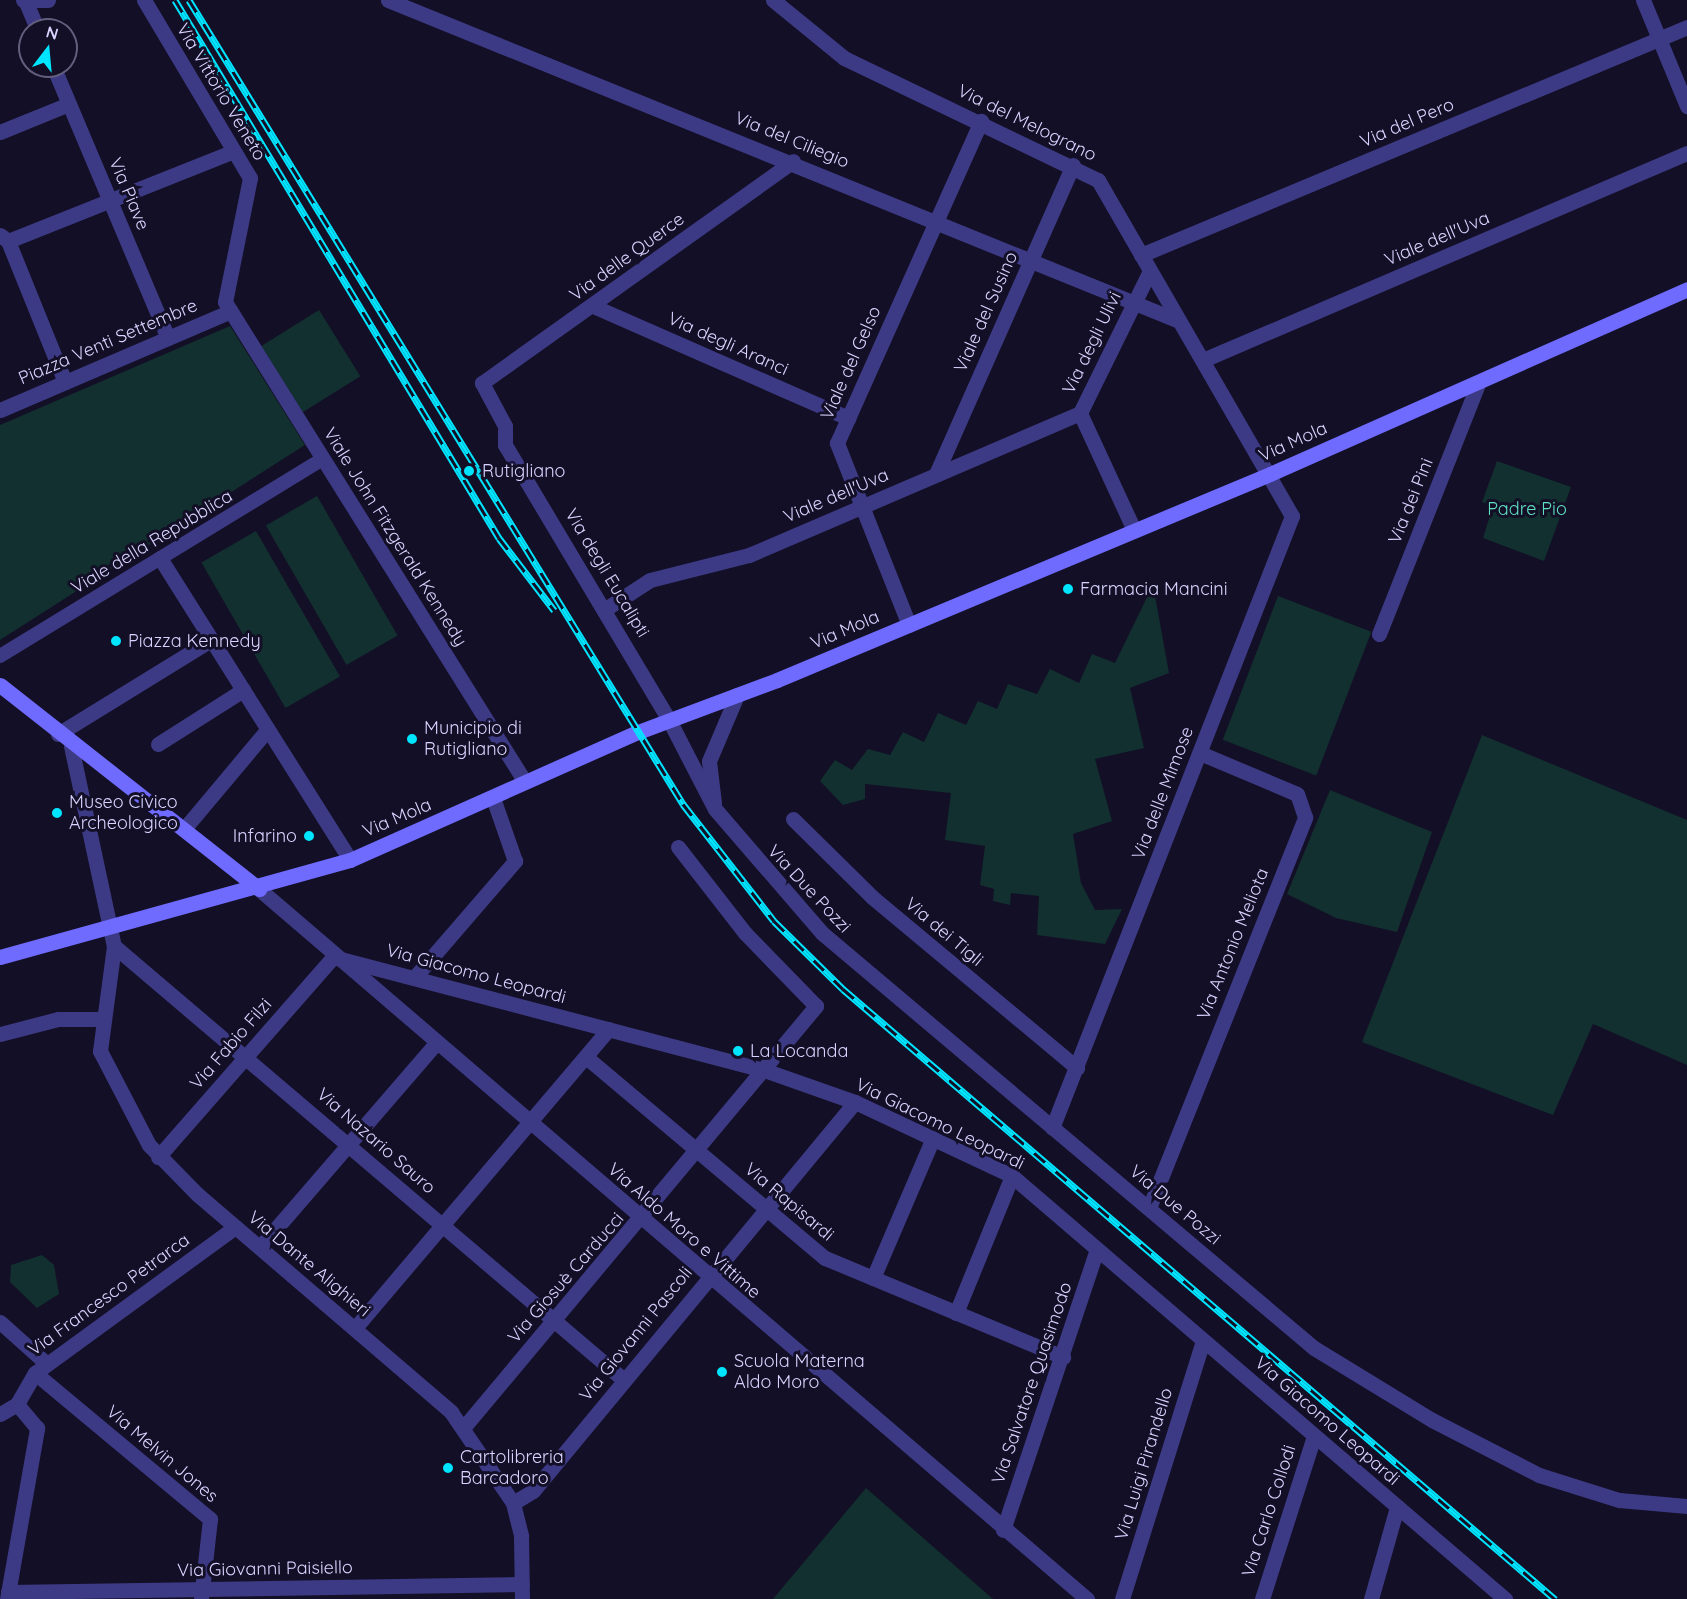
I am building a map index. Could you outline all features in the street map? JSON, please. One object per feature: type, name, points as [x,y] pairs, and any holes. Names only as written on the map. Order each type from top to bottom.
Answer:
[{"type":"main road","name":"Via Mola","points":[[0,957],[259,889],[350,860],[669,720],[909,625],[1270,474],[1687,289]]},
{"type":"main road","points":[[0,685],[71,746],[123,778],[259,889]]},
{"type":"street","points":[[32,18],[24,0],[48,0]]},
{"type":"street","name":"Via Vittorio Veneto","points":[[144,0],[234,151],[252,187],[225,302],[231,311]]},
{"type":"street","name":"Via del Ciliegio","points":[[388,0],[793,161],[1179,321]]},
{"type":"street","name":"Via del Melograno","points":[[773,0],[844,58],[1073,165],[1098,180],[1149,271],[1270,474]]},
{"type":"street","points":[[1643,0],[1687,106]]},
{"type":"street","name":"Via del Pero","points":[[1141,255],[1687,27]]},
{"type":"street","name":"Via Piave","points":[[58,78],[168,338]]},
{"type":"street","points":[[0,132],[69,104]]},
{"type":"street","name":"Viale del Gelso","points":[[909,625],[837,443],[981,121]]},
{"type":"street","points":[[64,382],[4,238],[111,200],[234,151]]},
{"type":"street","name":"Viale dell'Uva","points":[[1203,360],[1687,153]]},
{"type":"street","name":"Via delle Querce","points":[[482,383],[593,306],[793,161]]},
{"type":"street","name":"Viale del Susino","points":[[936,474],[1073,165]]},
{"type":"street","name":"Via degli Ulivi","points":[[1134,531],[1080,413],[1149,271]]},
{"type":"street","name":"Via degli Aranci","points":[[593,306],[848,418]]},
{"type":"street","name":"Piazza Venti Settembre","points":[[0,410],[231,311]]},
{"type":"street","name":"Viale John Fitzgerald Kennedy","points":[[231,311],[525,782]]},
{"type":"street","name":"Via dei Pini","points":[[1379,634],[1479,382]]},
{"type":"street","name":"Via degli Eucalipti","points":[[482,383],[505,426],[506,445],[607,608],[669,720]]},
{"type":"street","name":"Viale dell'Uva","points":[[607,608],[650,580],[749,555],[1080,413]]},
{"type":"street","name":"Viale della Repubblica","points":[[0,656],[323,459]]},
{"type":"street","name":"Via delle Mimose","points":[[1052,1128],[1292,516],[1270,474]]},
{"type":"street","points":[[160,558],[350,860]]},
{"type":"street","points":[[58,734],[211,640]]},
{"type":"street","points":[[158,744],[243,690]]},
{"type":"street","points":[[715,809],[709,761],[737,695]]},
{"type":"street","name":"Via Due Pozzi","points":[[669,720],[715,809],[822,933],[1314,1348],[1432,1420],[1581,1492],[1687,1506]]},
{"type":"street","points":[[184,829],[267,730]]},
{"type":"street","points":[[71,746],[114,946]]},
{"type":"street","name":"Via Antonio Meliota","points":[[1149,1208],[1305,817],[1297,794],[1200,753]]},
{"type":"street","points":[[414,978],[515,861],[493,798]]},
{"type":"street","name":"Via dei Tigli","points":[[793,819],[872,897],[1077,1068]]},
{"type":"street","name":"Via Giosuè Carducci","points":[[464,1427],[641,1221],[816,1006],[745,933],[678,847]]},
{"type":"street","name":"Via Aldo Moro e Vittime","points":[[259,889],[333,957],[1086,1599]]},
{"type":"street","name":"Via Dante Alighieri","points":[[114,946],[101,1018],[100,1051],[107,1070],[158,1157],[235,1227],[355,1328],[464,1427],[513,1503],[521,1536],[522,1592]]},
{"type":"street","name":"Via Nazario Sauro","points":[[114,946],[624,1380]]},
{"type":"street","name":"Via Giacomo Leopardi","points":[[333,957],[764,1070],[855,1102],[1012,1176],[1505,1599]]},
{"type":"street","name":"Via Fabio Filzi","points":[[158,1157],[333,957]]},
{"type":"street","points":[[0,1034],[58,1019],[101,1018]]},
{"type":"street","points":[[355,1328],[445,1226],[609,1029]]},
{"type":"street","points":[[260,1247],[435,1044]]},
{"type":"street","name":"Via Rapisardi","points":[[586,1057],[825,1258],[1063,1357]]},
{"type":"street","name":"Via Giovanni Pascoli","points":[[513,1503],[533,1491],[855,1102]]},
{"type":"street","points":[[873,1278],[933,1138]]},
{"type":"street","points":[[956,1313],[1012,1176]]},
{"type":"street","name":"Via Francesco Petrarca","points":[[16,1404],[41,1368],[235,1227]]},
{"type":"street","name":"Via Salvatore Quasimodo","points":[[1003,1530],[1063,1357],[1097,1249]]},
{"type":"street","points":[[0,1322],[41,1368]]},
{"type":"street","name":"Via Luigi Pirandello","points":[[1122,1599],[1203,1340]]},
{"type":"street","name":"Via Melvin Jones","points":[[41,1368],[210,1519],[201,1594]]},
{"type":"street","points":[[0,1414],[16,1404],[38,1428],[8,1595]]},
{"type":"street","name":"Via Carlo Collodi","points":[[1262,1599],[1314,1436]]},
{"type":"street","points":[[1371,1599],[1397,1507]]},
{"type":"street","name":"Via Giovanni Paisiello","points":[[8,1595],[522,1592]]},
{"type":"green space","points":[[319,310],[360,376],[303,412],[261,346]]},
{"type":"green space","points":[[230,326],[305,445],[0,640],[0,425]]},
{"type":"green space","name":"Padre Pio","points":[[1497,461],[1571,487],[1544,561],[1483,538],[1493,506],[1482,502]]},
{"type":"green space","points":[[317,496],[398,635],[346,665],[266,526]]},
{"type":"green space","points":[[256,531],[340,676],[285,708],[201,562]]},
{"type":"green space","points":[[1153,585],[1169,673],[1130,688],[1144,748],[1095,759],[1112,821],[1073,834],[1081,883],[1095,910],[1122,909],[1105,944],[1037,935],[1039,896],[1011,893],[1010,905],[993,901],[994,889],[980,885],[985,846],[945,840],[951,793],[865,784],[865,799],[843,805],[820,781],[835,760],[852,770],[868,749],[890,755],[903,732],[924,742],[938,713],[966,725],[978,701],[997,709],[1008,684],[1037,694],[1050,669],[1079,683],[1092,654],[1115,663]]},
{"type":"green space","points":[[1278,596],[1371,632],[1316,776],[1223,740]]},
{"type":"green space","points":[[1482,735],[1687,820],[1687,1065],[1593,1024],[1553,1115],[1362,1042]]},
{"type":"green space","points":[[1330,790],[1432,832],[1397,932],[1336,918],[1287,894]]},
{"type":"green space","points":[[42,1255],[54,1265],[59,1294],[37,1308],[10,1282],[11,1265]]},
{"type":"green space","points":[[866,1488],[993,1599],[773,1599]]},
{"type":"railway","points":[[175,0],[499,538],[554,610]]},
{"type":"railway","points":[[189,0],[683,804],[774,921],[843,989],[1555,1599]]},
{"type":"place","name":"Rutigliano","points":[[469,471]]},
{"type":"place","name":"Farmacia Mancini","points":[[1068,589]]},
{"type":"place","name":"Piazza Kennedy","points":[[116,641]]},
{"type":"place","name":"Municipio di Rutigliano","points":[[412,739]]},
{"type":"place","name":"Museo Civico Archeologico","points":[[57,813]]},
{"type":"place","name":"Infarino","points":[[309,836]]},
{"type":"place","name":"La Locanda","points":[[738,1051]]},
{"type":"place","name":"Scuola Materna Aldo Moro","points":[[722,1372]]},
{"type":"place","name":"Cartolibreria Barcadoro","points":[[448,1468]]}]
